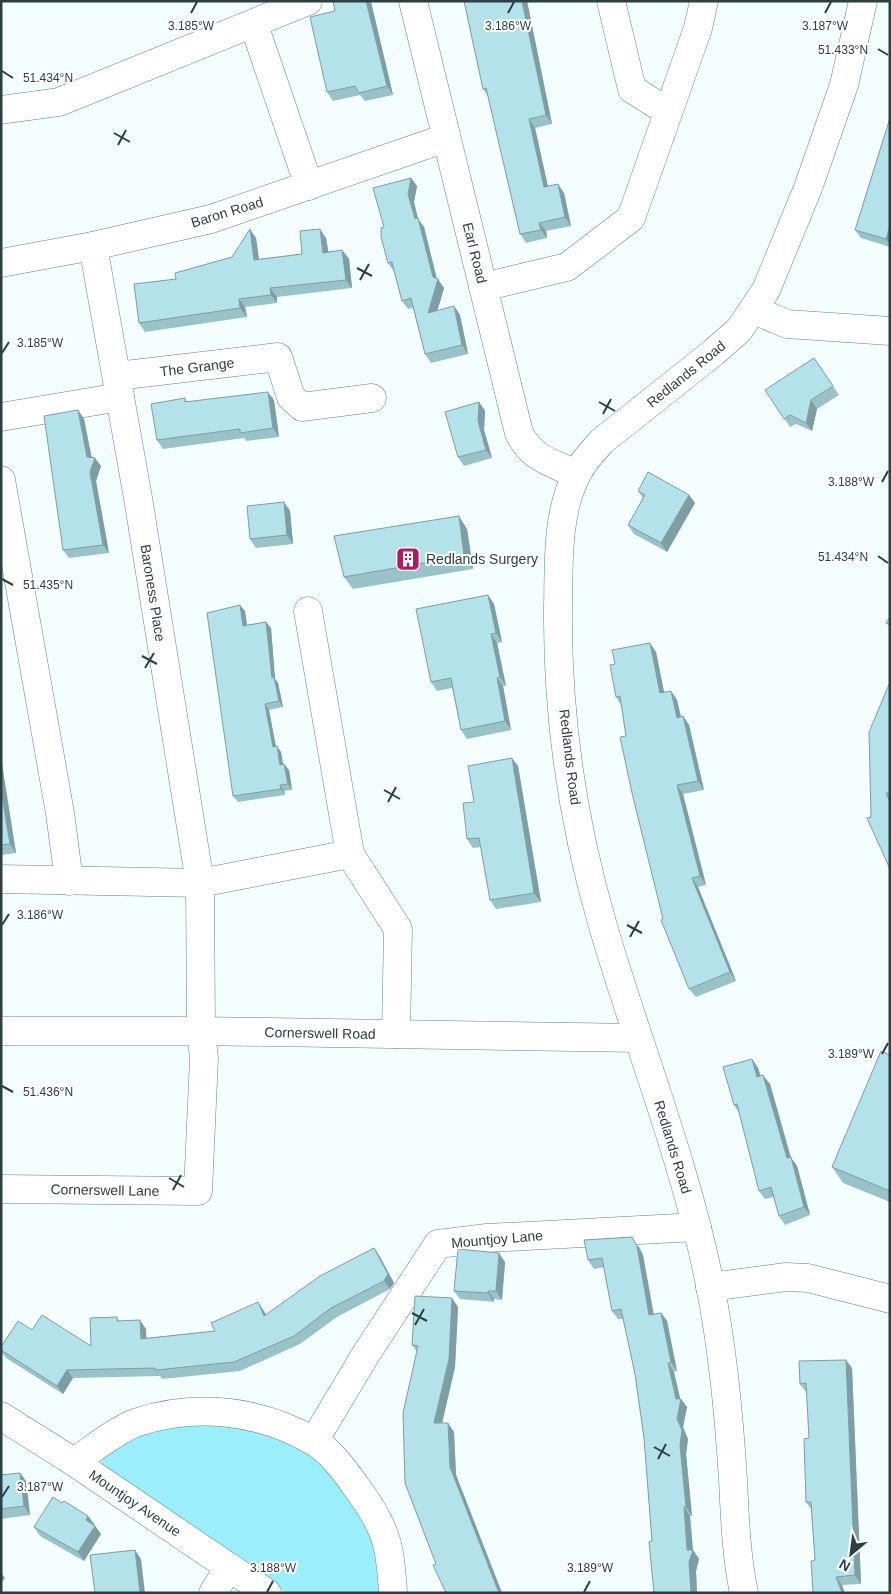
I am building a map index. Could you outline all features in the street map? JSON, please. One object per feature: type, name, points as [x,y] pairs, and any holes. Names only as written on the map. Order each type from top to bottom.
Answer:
[{"type":"street","points":[[1,110],[59,102],[227,33],[254,25],[308,1]]},
{"type":"street","name":"Earl Road","points":[[413,1],[519,433],[526,447],[535,455],[576,474]]},
{"type":"street","points":[[611,1],[632,89],[668,112]]},
{"type":"street","points":[[483,287],[568,267],[631,218],[698,28],[704,1]]},
{"type":"street","name":"Redlands Road","points":[[744,1593],[735,1535],[727,1403],[710,1287],[698,1227],[638,1038],[588,869],[569,766],[558,630],[559,553],[568,500],[576,474],[602,440],[714,352],[739,330],[754,310],[776,269],[808,188],[844,85],[863,1]]},
{"type":"street","points":[[254,25],[309,186]]},
{"type":"street","name":"Baron Road","points":[[1,263],[93,246],[211,219],[446,138]]},
{"type":"street","name":"Baroness Place","points":[[93,246],[200,883],[201,1031]]},
{"type":"street","points":[[754,310],[787,324],[890,331]]},
{"type":"street","name":"The Grange","points":[[1,417],[118,387],[278,357],[291,397],[302,407],[372,398]]},
{"type":"street","points":[[1,480],[60,813],[69,881]]},
{"type":"street","points":[[308,611],[350,854],[398,929],[396,1034]]},
{"type":"street","points":[[1,879],[200,883],[350,854]]},
{"type":"street","name":"Cornerswell Road","points":[[1,1031],[201,1031],[638,1038]]},
{"type":"street","name":"Cornerswell Lane","points":[[1,1188],[198,1191],[204,1058],[201,1031]]},
{"type":"street","name":"Mountjoy Lane","points":[[314,1441],[366,1354],[438,1244],[487,1238],[698,1227]]},
{"type":"street","points":[[710,1287],[758,1280],[801,1278],[821,1280],[890,1299]]},
{"type":"street","points":[[74,1462],[136,1422],[172,1413],[206,1411],[244,1414],[279,1425],[314,1441],[340,1465],[363,1496],[377,1520],[387,1543],[393,1593]]},
{"type":"street","name":"Mountjoy Avenue","points":[[1,1416],[74,1462],[267,1593]]},
{"type":"street","points":[[213,1593],[229,1567]]},
{"type":"shaded area","points":[[207,1422],[261,1429],[314,1456],[336,1476],[372,1533],[385,1593],[286,1593],[105,1470],[101,1464],[106,1453],[152,1428]]},
{"type":"building","points":[[333,1],[366,1],[387,86],[359,93],[355,86],[327,92],[310,17],[335,11]]},
{"type":"building","points":[[464,1],[522,1],[546,115],[529,119],[544,187],[558,184],[565,217],[539,223],[541,230],[520,234],[486,88],[483,89]]},
{"type":"building","points":[[890,118],[890,226],[886,239],[855,230]]},
{"type":"building","points":[[411,178],[408,194],[415,219],[418,218],[433,277],[438,279],[428,313],[454,306],[462,345],[425,354],[411,298],[402,301],[392,262],[388,263],[381,237],[381,228],[384,227],[373,188]]},
{"type":"building","points":[[250,229],[254,260],[302,254],[300,231],[320,229],[323,253],[342,250],[346,280],[270,288],[271,295],[239,299],[240,308],[139,323],[134,284],[176,279],[175,273],[232,257]]},
{"type":"building","points":[[814,358],[833,386],[811,400],[806,423],[790,415],[784,419],[765,390]]},
{"type":"building","points":[[268,392],[273,428],[240,433],[240,429],[157,440],[151,404],[185,398],[185,402]]},
{"type":"building","points":[[479,402],[478,421],[486,450],[458,457],[445,412]]},
{"type":"building","points":[[78,410],[87,457],[95,458],[90,472],[103,545],[63,550],[44,416]]},
{"type":"building","points":[[648,472],[689,495],[661,543],[628,525],[645,495],[638,491]]},
{"type":"building","points":[[284,502],[287,535],[250,539],[247,506]]},
{"type":"building","name":"Redlands Surgery","points":[[459,516],[464,556],[344,577],[334,536]]},
{"type":"building","points":[[488,595],[496,633],[491,634],[500,677],[497,678],[505,721],[461,730],[451,678],[431,682],[416,609]]},
{"type":"building","points":[[240,605],[243,626],[266,622],[272,678],[274,677],[279,701],[265,704],[273,747],[277,746],[280,765],[284,764],[288,784],[280,785],[281,789],[233,796],[207,613]]},
{"type":"building","points":[[890,617],[890,625],[886,623]]},
{"type":"building","points":[[650,643],[660,693],[671,691],[677,718],[683,716],[698,781],[677,785],[700,876],[692,878],[730,972],[689,989],[661,920],[663,919],[620,737],[626,736],[620,696],[616,697],[610,665],[615,664],[612,650]]},
{"type":"building","points":[[890,682],[890,793],[886,793],[890,802],[890,869],[867,818],[871,817],[869,732]]},
{"type":"building","points":[[512,758],[534,893],[490,900],[479,838],[467,839],[463,803],[474,802],[468,766]]},
{"type":"building","points":[[1,790],[10,844],[1,845]]},
{"type":"building","points":[[881,1051],[890,1055],[890,1191],[832,1167]]},
{"type":"building","points":[[752,1059],[757,1077],[763,1075],[787,1158],[791,1157],[804,1207],[779,1216],[771,1187],[759,1191],[737,1104],[734,1105],[723,1067]]},
{"type":"building","points":[[632,1237],[637,1246],[649,1315],[661,1313],[671,1362],[668,1363],[676,1399],[681,1399],[677,1419],[682,1430],[680,1445],[686,1507],[684,1507],[687,1550],[693,1550],[689,1562],[691,1593],[654,1593],[649,1542],[652,1541],[644,1438],[635,1374],[621,1309],[612,1311],[602,1258],[588,1260],[584,1240]]},
{"type":"building","points":[[374,1248],[388,1274],[384,1281],[331,1308],[294,1336],[234,1362],[156,1370],[155,1368],[67,1370],[57,1386],[1,1350],[1,1347],[18,1321],[32,1330],[42,1315],[91,1346],[90,1318],[117,1317],[117,1321],[140,1320],[141,1339],[215,1331],[211,1323],[258,1302],[264,1316],[320,1276]]},
{"type":"building","points":[[458,1249],[499,1253],[496,1291],[488,1291],[488,1293],[454,1291]]},
{"type":"building","points":[[415,1296],[452,1298],[449,1359],[434,1423],[448,1423],[450,1467],[499,1593],[446,1593],[433,1565],[436,1564],[405,1483],[403,1413],[418,1346],[412,1345]]},
{"type":"building","points":[[846,1360],[855,1575],[836,1577],[842,1593],[813,1593],[811,1561],[815,1560],[811,1502],[806,1502],[804,1439],[809,1438],[806,1383],[800,1384],[799,1361]]},
{"type":"building","points":[[20,1473],[24,1506],[1,1509],[1,1475]]},
{"type":"building","points":[[53,1497],[62,1503],[64,1501],[88,1516],[86,1520],[95,1526],[78,1552],[34,1527]]},
{"type":"building","points":[[135,1550],[140,1593],[95,1593],[90,1555]]},
{"type":"place","name":"Redlands Surgery","points":[[408,559]]}]
